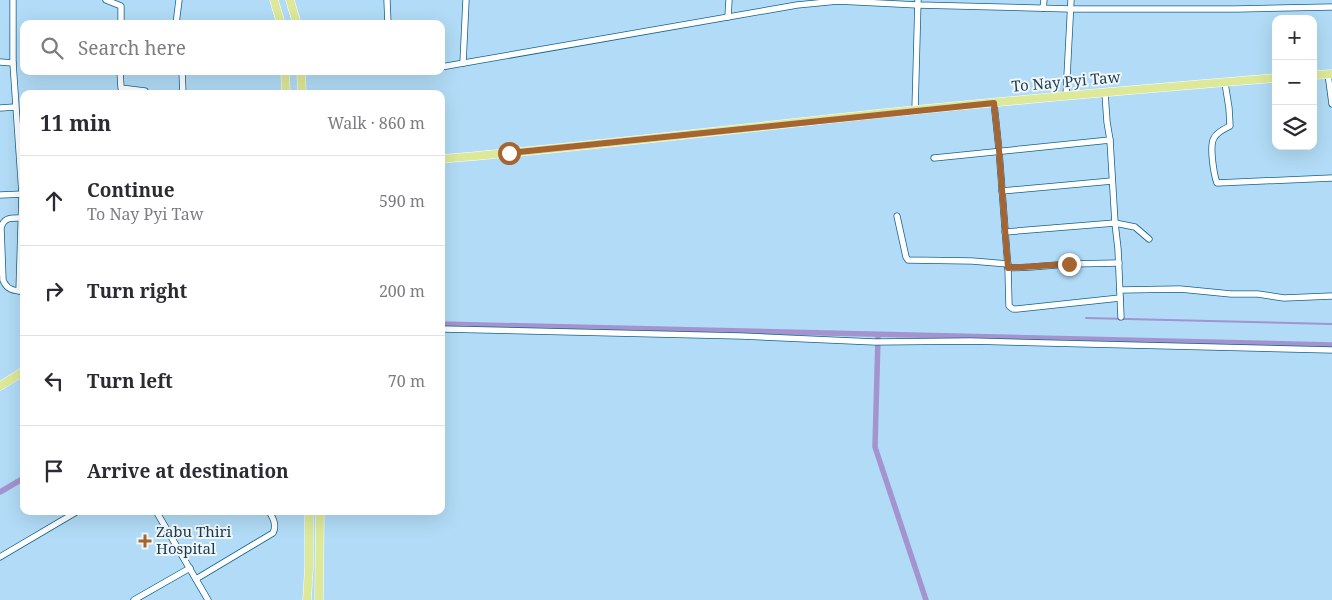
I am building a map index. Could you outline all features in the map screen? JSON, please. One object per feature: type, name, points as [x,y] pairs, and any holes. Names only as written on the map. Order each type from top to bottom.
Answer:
[{"type":"main road","points":[[274,0],[280,20]]},
{"type":"main road","points":[[290,0],[296,20]]},
{"type":"main road","points":[[1317,75],[1330,74]]},
{"type":"main road","points":[[285,75],[286,90]]},
{"type":"main road","points":[[301,75],[302,90]]},
{"type":"main road","name":"To Nay Pyi Taw","points":[[445,159],[915,110],[1272,78]]},
{"type":"main road","points":[[0,386],[20,374]]},
{"type":"main road","points":[[307,600],[309,515]]},
{"type":"main road","points":[[319,600],[320,515]]},
{"type":"street","points":[[13,0],[13,63],[20,161]]},
{"type":"street","points":[[106,0],[121,6],[121,20]]},
{"type":"street","points":[[176,20],[179,0]]},
{"type":"street","points":[[387,0],[388,20]]},
{"type":"street","points":[[463,63],[466,0]]},
{"type":"street","points":[[728,17],[729,0]]},
{"type":"street","points":[[1043,8],[1044,0]]},
{"type":"street","points":[[1066,96],[1071,0]]},
{"type":"street","points":[[1324,0],[1324,8]]},
{"type":"street","points":[[445,66],[797,5],[838,1],[944,3],[1071,9],[1332,7]]},
{"type":"street","points":[[915,110],[918,3]]},
{"type":"street","points":[[0,62],[13,63]]},
{"type":"street","points":[[1330,74],[1332,104]]},
{"type":"street","points":[[120,75],[121,88],[137,90]]},
{"type":"street","points":[[182,75],[183,90]]},
{"type":"street","points":[[1224,83],[1230,126],[1219,132],[1213,139],[1212,149],[1217,183],[1332,178]]},
{"type":"street","points":[[1105,93],[1119,263],[1121,318]]},
{"type":"street","points":[[994,103],[1008,266],[1008,304],[1010,308],[1120,298]]},
{"type":"street","points":[[0,108],[15,107]]},
{"type":"street","points":[[934,158],[1110,140]]},
{"type":"street","points":[[1002,192],[1112,180]]},
{"type":"street","points":[[0,195],[20,194]]},
{"type":"street","points":[[897,216],[906,257],[909,260],[972,261],[1008,266],[1119,263]]},
{"type":"street","points":[[20,218],[7,219],[1,228],[4,280],[9,289],[20,291]]},
{"type":"street","points":[[1005,232],[1115,223],[1135,227],[1149,239]]},
{"type":"street","points":[[1120,290],[1180,289],[1231,294],[1258,294],[1284,298],[1332,296]]},
{"type":"street","points":[[445,329],[877,341],[970,341],[1332,350]]},
{"type":"street","points":[[0,557],[71,515]]},
{"type":"street","points":[[158,515],[208,600]]},
{"type":"street","points":[[196,578],[273,533],[274,523],[271,515]]},
{"type":"street","points":[[134,600],[190,568]]},
{"type":"waterway","points":[[1086,318],[1332,324]]},
{"type":"waterway","points":[[445,324],[1332,345]]},
{"type":"waterway","points":[[878,337],[875,447],[926,600]]},
{"type":"waterway","points":[[0,492],[20,480]]},
{"type":"place","name":"Zabu Thiri Hospital","points":[[145,541]]},
{"type":"route","points":[[509,153],[994,103],[1008,268],[1069,264]]}]
